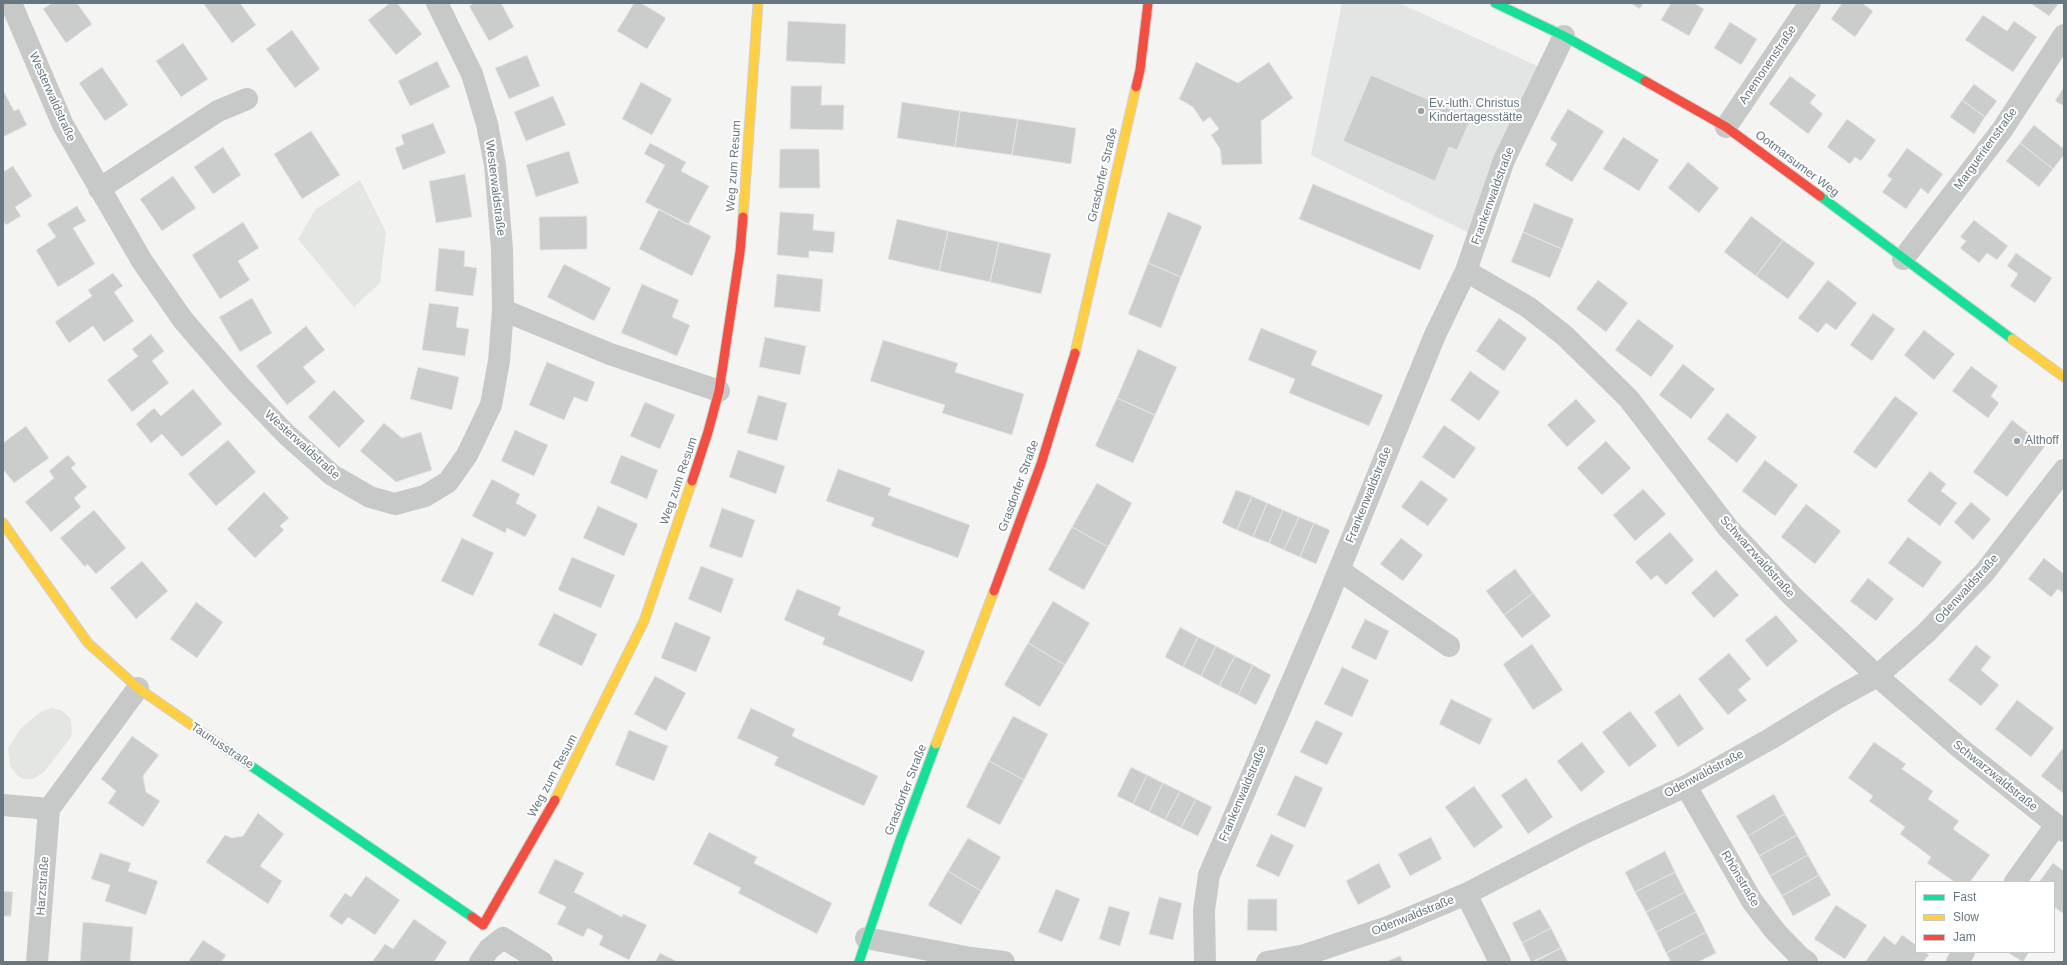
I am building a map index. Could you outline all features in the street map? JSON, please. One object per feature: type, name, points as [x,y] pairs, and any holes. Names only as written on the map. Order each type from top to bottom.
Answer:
[{"type":"street","name":"Westerwaldstraße","points":[[11,3],[63,125],[142,261],[183,320],[239,384],[286,434],[332,475],[370,497],[395,504],[425,496],[448,482],[467,455],[491,405],[500,361],[503,310],[500,212],[495,165],[487,124],[472,74],[437,3]]},
{"type":"street","name":"Weg zum Resum","points":[[483,925],[561,789],[644,621],[708,432],[719,391],[740,252],[758,3]]},
{"type":"street","name":"Grasdorfer Straße","points":[[859,962],[899,843],[1040,464],[1074,353],[1140,70],[1148,3]]},
{"type":"street","name":"Ootmarsumer Weg","points":[[1495,3],[1564,36],[1726,127],[2064,377]]},
{"type":"street","name":"Anemonenstraße","points":[[1726,127],[1810,3]]},
{"type":"street","name":"Margueritenstraße","points":[[1903,259],[2002,130],[2064,35]]},
{"type":"street","name":"Frankenwaldstraße","points":[[1205,962],[1204,910],[1209,875],[1339,570],[1435,335],[1466,271],[1504,160],[1564,36]]},
{"type":"street","points":[[99,189],[218,111],[247,99]]},
{"type":"street","name":"Schwarzwaldstraße","points":[[1466,271],[1528,307],[1565,336],[1629,399],[1728,528],[1791,595],[1876,676],[1960,748],[2060,828]]},
{"type":"street","points":[[503,310],[610,354],[719,391]]},
{"type":"street","name":"Odenwaldstraße","points":[[1267,962],[1305,954],[1388,927],[1466,894],[1584,833],[1686,786],[1770,739],[1876,676],[1926,633],[1984,573],[2064,470]]},
{"type":"street","name":"Taunusstraße","points":[[3,523],[88,643],[138,688],[483,925]]},
{"type":"street","points":[[1339,570],[1449,646]]},
{"type":"street","points":[[3,805],[49,809],[138,688]]},
{"type":"street","name":"Rhönstraße","points":[[1686,786],[1752,900],[1775,931],[1799,956],[1807,962]]},
{"type":"street","name":"Harzstraße","points":[[37,962],[49,809]]},
{"type":"street","points":[[2016,881],[2060,828]]},
{"type":"street","points":[[1466,894],[1500,962]]},
{"type":"street","points":[[480,962],[489,949],[503,938],[542,962]]},
{"type":"street","points":[[866,938],[971,958],[1004,962]]},
{"type":"street","points":[[1957,962],[1963,953]]},
{"type":"shaded area","name":"Ev.-luth. Christus Kindertagesstätte","points":[[1342,3],[1399,3],[1540,67],[1469,233],[1311,155]]},
{"type":"shaded area","points":[[360,180],[386,232],[380,283],[354,307],[298,239],[315,210]]},
{"type":"shaded area","points":[[51,708],[61,710],[70,718],[72,727],[71,737],[44,772],[33,779],[23,779],[18,776],[10,766],[8,748],[21,728],[39,713]]},
{"type":"building","points":[[52,3],[77,3],[92,24],[66,43],[43,9]]},
{"type":"building","points":[[203,3],[240,3],[256,25],[232,43]]},
{"type":"building","points":[[390,3],[397,3],[422,34],[396,55],[368,20]]},
{"type":"building","points":[[474,3],[501,3],[514,27],[489,41],[469,6]]},
{"type":"building","points":[[634,3],[641,3],[666,18],[647,49],[617,31]]},
{"type":"building","points":[[1630,3],[1643,3],[1640,9]]},
{"type":"building","points":[[1671,3],[1694,3],[1704,9],[1689,36],[1661,20]]},
{"type":"building","points":[[1842,3],[1862,3],[1873,11],[1855,37],[1831,19]]},
{"type":"building","points":[[2030,3],[2059,3],[2049,16]]},
{"type":"building","points":[[1983,15],[2007,31],[2014,21],[2037,37],[2013,72],[1965,40]]},
{"type":"building","points":[[788,21],[846,24],[845,64],[786,61]]},
{"type":"building","points":[[1730,22],[1757,39],[1741,65],[1714,48]]},
{"type":"building","points":[[292,30],[320,69],[295,88],[266,49]]},
{"type":"building","points":[[183,43],[208,79],[181,97],[156,61]]},
{"type":"building","points":[[527,55],[540,86],[509,99],[495,68]]},
{"type":"building","points":[[437,61],[450,87],[410,106],[398,81]]},
{"type":"building","points":[[1196,62],[1238,83],[1269,62],[1293,98],[1261,121],[1262,164],[1222,165],[1220,149],[1211,135],[1219,129],[1210,117],[1203,122],[1193,107],[1179,99]]},
{"type":"building","points":[[102,67],[128,105],[105,121],[79,83]]},
{"type":"building","points":[[1371,75],[1471,118],[1457,150],[1449,147],[1435,181],[1343,141]]},
{"type":"building","points":[[1790,76],[1816,95],[1810,103],[1823,114],[1808,134],[1769,104]]},
{"type":"building","points":[[641,82],[672,99],[652,135],[622,119]]},
{"type":"building","points":[[1974,84],[1997,101],[1985,117],[1962,100]]},
{"type":"building","points":[[791,86],[822,86],[821,105],[844,105],[843,130],[790,129]]},
{"type":"building","points":[[2064,87],[2064,106],[2055,101]]},
{"type":"building","points":[[3,90],[14,111],[19,109],[27,125],[3,137]]},
{"type":"building","points":[[553,96],[566,125],[526,141],[514,112]]},
{"type":"building","points":[[1962,100],[1985,117],[1974,134],[1950,117]]},
{"type":"building","points":[[902,102],[960,111],[955,147],[897,138]]},
{"type":"building","points":[[1568,109],[1604,131],[1572,182],[1545,165],[1557,144],[1550,139]]},
{"type":"building","points":[[960,111],[1018,119],[1012,155],[955,147]]},
{"type":"building","points":[[1018,119],[1076,128],[1071,164],[1012,155]]},
{"type":"building","points":[[1847,119],[1876,140],[1861,161],[1855,157],[1850,164],[1827,147]]},
{"type":"building","points":[[433,123],[446,153],[403,170],[395,148],[404,144],[401,135]]},
{"type":"building","points":[[2034,125],[2064,149],[2064,155],[2053,169],[2020,143]]},
{"type":"building","points":[[311,131],[340,175],[302,199],[274,154]]},
{"type":"building","points":[[1623,137],[1659,160],[1639,191],[1603,169]]},
{"type":"building","points":[[650,143],[686,162],[681,171],[709,186],[688,225],[645,202],[665,165],[644,154]]},
{"type":"building","points":[[2020,143],[2053,169],[2039,187],[2006,161]]},
{"type":"building","points":[[223,147],[241,175],[213,194],[194,167]]},
{"type":"building","points":[[1907,148],[1943,174],[1928,194],[1921,188],[1906,209],[1882,192],[1892,179],[1887,176]]},
{"type":"building","points":[[780,149],[819,149],[820,188],[779,188]]},
{"type":"building","points":[[569,151],[579,183],[536,197],[526,165]]},
{"type":"building","points":[[1688,162],[1719,188],[1699,213],[1668,188]]},
{"type":"building","points":[[13,166],[32,196],[15,207],[21,216],[6,225],[3,220],[3,172]]},
{"type":"building","points":[[465,174],[472,217],[436,223],[429,181]]},
{"type":"building","points":[[173,176],[196,208],[162,231],[140,199]]},
{"type":"building","points":[[1313,184],[1434,235],[1420,270],[1299,219]]},
{"type":"building","points":[[1534,203],[1574,219],[1562,249],[1523,232]]},
{"type":"building","points":[[77,206],[86,221],[73,228],[95,264],[58,287],[36,250],[56,237],[47,224]]},
{"type":"building","points":[[659,209],[711,236],[692,276],[639,249]]},
{"type":"building","points":[[780,212],[814,214],[813,230],[835,232],[833,253],[809,251],[809,258],[777,255]]},
{"type":"building","points":[[1168,212],[1202,226],[1181,277],[1148,263]]},
{"type":"building","points":[[587,216],[587,249],[540,250],[539,217]]},
{"type":"building","points":[[1751,216],[1783,240],[1756,276],[1724,252]]},
{"type":"building","points":[[897,219],[948,231],[939,271],[888,259]]},
{"type":"building","points":[[1974,220],[2008,246],[1997,260],[1987,253],[1979,263],[1960,248],[1966,241],[1960,237]]},
{"type":"building","points":[[243,222],[259,248],[238,261],[250,280],[220,299],[192,255]]},
{"type":"building","points":[[948,231],[999,242],[990,282],[939,271]]},
{"type":"building","points":[[1523,232],[1562,249],[1550,278],[1511,262]]},
{"type":"building","points":[[1783,240],[1815,263],[1788,299],[1756,276]]},
{"type":"building","points":[[999,242],[1051,254],[1041,294],[990,282]]},
{"type":"building","points":[[439,248],[465,251],[464,266],[477,268],[473,296],[435,291]]},
{"type":"building","points":[[2016,253],[2052,278],[2035,303],[2010,286],[2018,274],[2007,266]]},
{"type":"building","points":[[1148,263],[1181,277],[1161,328],[1128,314]]},
{"type":"building","points":[[564,264],[611,288],[594,321],[547,297]]},
{"type":"building","points":[[113,273],[123,286],[114,292],[134,321],[104,342],[93,326],[69,343],[55,322],[92,296],[88,290]]},
{"type":"building","points":[[777,274],[823,279],[820,312],[774,307]]},
{"type":"building","points":[[1598,280],[1628,303],[1606,332],[1576,309]]},
{"type":"building","points":[[1828,280],[1857,303],[1836,330],[1826,323],[1818,333],[1798,318]]},
{"type":"building","points":[[642,284],[679,300],[672,317],[690,325],[677,356],[621,333]]},
{"type":"building","points":[[252,298],[272,333],[240,352],[219,317]]},
{"type":"building","points":[[429,303],[459,307],[456,327],[469,329],[465,356],[422,350]]},
{"type":"building","points":[[1873,313],[1895,329],[1872,361],[1850,345]]},
{"type":"building","points":[[1499,318],[1527,338],[1504,371],[1476,351]]},
{"type":"building","points":[[1638,319],[1674,346],[1651,377],[1615,350]]},
{"type":"building","points":[[306,326],[325,350],[303,367],[316,382],[287,405],[256,366]]},
{"type":"building","points":[[1261,328],[1317,351],[1311,365],[1383,395],[1369,426],[1289,393],[1295,379],[1248,360]]},
{"type":"building","points":[[1924,330],[1955,354],[1934,380],[1904,355]]},
{"type":"building","points":[[151,334],[164,351],[152,361],[169,383],[132,412],[107,380],[138,356],[132,349]]},
{"type":"building","points":[[765,337],[806,346],[800,375],[759,367]]},
{"type":"building","points":[[883,340],[958,363],[955,372],[1024,394],[1012,435],[942,413],[945,405],[870,381]]},
{"type":"building","points":[[1138,349],[1177,367],[1155,415],[1117,398]]},
{"type":"building","points":[[547,362],[595,382],[587,402],[574,397],[564,420],[529,405]]},
{"type":"building","points":[[1683,364],[1715,389],[1691,419],[1659,395]]},
{"type":"building","points":[[1971,366],[1998,386],[1991,396],[1999,403],[1988,418],[1952,391]]},
{"type":"building","points":[[418,367],[459,377],[452,410],[410,399]]},
{"type":"building","points":[[1470,371],[1500,392],[1479,421],[1450,400]]},
{"type":"building","points":[[193,389],[222,424],[182,457],[162,434],[151,443],[136,424],[154,408],[161,416]]},
{"type":"building","points":[[334,390],[365,421],[339,448],[308,417]]},
{"type":"building","points":[[758,395],[787,403],[777,441],[747,433]]},
{"type":"building","points":[[1895,396],[1918,413],[1876,469],[1853,452]]},
{"type":"building","points":[[1117,398],[1155,415],[1133,463],[1095,446]]},
{"type":"building","points":[[1576,399],[1596,421],[1567,447],[1547,425]]},
{"type":"building","points":[[645,402],[675,415],[660,449],[630,436]]},
{"type":"building","points":[[1727,413],[1757,437],[1737,463],[1707,439]]},
{"type":"building","points":[[2012,420],[2045,446],[2007,497],[1973,472]]},
{"type":"building","points":[[384,423],[402,438],[421,432],[432,470],[396,482],[360,451]]},
{"type":"building","points":[[1444,425],[1476,448],[1454,479],[1422,457]]},
{"type":"building","points":[[26,426],[49,458],[14,483],[3,469],[3,443]]},
{"type":"building","points":[[515,430],[548,445],[534,476],[501,461]]},
{"type":"building","points":[[228,440],[256,472],[216,506],[188,474]]},
{"type":"building","points":[[1606,441],[1631,468],[1602,495],[1577,468]]},
{"type":"building","points":[[738,450],[785,466],[776,494],[729,477]]},
{"type":"building","points":[[68,455],[76,464],[71,468],[87,487],[74,498],[81,507],[51,532],[25,502],[54,478],[49,471]]},
{"type":"building","points":[[621,455],[658,470],[647,499],[610,483]]},
{"type":"building","points":[[1765,460],[1798,485],[1775,516],[1742,491]]},
{"type":"building","points":[[838,469],[891,488],[888,495],[970,525],[958,558],[871,526],[874,518],[826,501]]},
{"type":"building","points":[[1930,471],[1946,484],[1941,491],[1957,503],[1940,526],[1907,501]]},
{"type":"building","points":[[492,479],[520,494],[516,503],[537,515],[525,537],[507,528],[505,533],[472,516]]},
{"type":"building","points":[[1421,480],[1448,499],[1428,526],[1401,507]]},
{"type":"building","points":[[1097,483],[1132,503],[1108,547],[1072,527]]},
{"type":"building","points":[[1643,489],[1666,514],[1635,541],[1613,515]]},
{"type":"building","points":[[1236,490],[1252,496],[1237,530],[1222,523]]},
{"type":"building","points":[[264,492],[289,518],[280,526],[284,530],[255,558],[227,529]]},
{"type":"building","points":[[1252,496],[1267,503],[1253,537],[1237,530]]},
{"type":"building","points":[[1971,502],[1991,519],[1973,540],[1954,522]]},
{"type":"building","points":[[1267,503],[1283,510],[1269,543],[1253,537]]},
{"type":"building","points":[[1806,504],[1841,531],[1815,564],[1781,537]]},
{"type":"building","points":[[598,506],[638,524],[624,556],[583,538]]},
{"type":"building","points":[[722,508],[755,520],[742,558],[709,547]]},
{"type":"building","points":[[94,510],[126,548],[96,574],[87,564],[85,567],[60,538]]},
{"type":"building","points":[[1283,510],[1299,517],[1284,550],[1269,543]]},
{"type":"building","points":[[1299,517],[1314,523],[1300,557],[1284,550]]},
{"type":"building","points":[[1314,523],[1330,530],[1316,564],[1300,557]]},
{"type":"building","points":[[1072,527],[1108,547],[1084,590],[1048,570]]},
{"type":"building","points":[[1670,532],[1694,560],[1666,585],[1657,575],[1651,580],[1635,562]]},
{"type":"building","points":[[1908,537],[1942,562],[1923,588],[1888,563]]},
{"type":"building","points":[[462,538],[494,553],[473,596],[441,581]]},
{"type":"building","points":[[1401,538],[1423,555],[1403,581],[1380,564]]},
{"type":"building","points":[[572,557],[615,575],[601,608],[558,590]]},
{"type":"building","points":[[2044,558],[2064,574],[2064,594],[2058,589],[2051,597],[2028,579]]},
{"type":"building","points":[[142,561],[168,591],[136,619],[110,588]]},
{"type":"building","points":[[701,566],[734,579],[721,613],[688,599]]},
{"type":"building","points":[[1515,569],[1533,593],[1504,615],[1486,591]]},
{"type":"building","points":[[1716,570],[1739,595],[1714,618],[1691,593]]},
{"type":"building","points":[[1868,578],[1894,599],[1876,621],[1850,601]]},
{"type":"building","points":[[797,589],[841,607],[838,615],[925,651],[912,682],[822,644],[825,638],[784,620]]},
{"type":"building","points":[[1533,593],[1551,616],[1522,638],[1504,615]]},
{"type":"building","points":[[1053,601],[1090,623],[1065,665],[1028,643]]},
{"type":"building","points":[[196,602],[223,622],[197,658],[170,639]]},
{"type":"building","points":[[554,613],[597,634],[582,666],[538,645]]},
{"type":"building","points":[[1776,615],[1798,641],[1767,667],[1745,640]]},
{"type":"building","points":[[1365,619],[1389,631],[1376,660],[1351,648]]},
{"type":"building","points":[[675,622],[711,637],[696,672],[661,658]]},
{"type":"building","points":[[1180,627],[1198,637],[1183,667],[1165,657]]},
{"type":"building","points":[[1198,637],[1216,646],[1201,676],[1183,667]]},
{"type":"building","points":[[1028,643],[1065,665],[1040,707],[1004,685]]},
{"type":"building","points":[[1532,644],[1563,690],[1533,710],[1503,664]]},
{"type":"building","points":[[1976,645],[1991,657],[1981,670],[1999,685],[1981,706],[1948,680]]},
{"type":"building","points":[[1216,646],[1235,656],[1219,686],[1201,676]]},
{"type":"building","points":[[1729,653],[1751,679],[1738,690],[1747,700],[1728,715],[1698,679]]},
{"type":"building","points":[[1235,656],[1253,665],[1238,695],[1219,686]]},
{"type":"building","points":[[1253,665],[1271,675],[1256,705],[1238,695]]},
{"type":"building","points":[[1342,667],[1369,680],[1352,717],[1324,704]]},
{"type":"building","points":[[655,676],[686,693],[666,731],[634,714]]},
{"type":"building","points":[[1680,694],[1704,729],[1678,747],[1654,712]]},
{"type":"building","points":[[1451,699],[1492,719],[1480,745],[1439,724]]},
{"type":"building","points":[[2017,700],[2054,728],[2031,757],[1995,729]]},
{"type":"building","points":[[751,708],[795,729],[792,736],[878,776],[864,806],[774,765],[778,757],[737,738]]},
{"type":"building","points":[[1630,711],[1657,746],[1629,767],[1602,732]]},
{"type":"building","points":[[1013,716],[1048,734],[1024,780],[989,761]]},
{"type":"building","points":[[1316,720],[1343,733],[1327,765],[1300,752]]},
{"type":"building","points":[[629,730],[668,746],[654,781],[615,765]]},
{"type":"building","points":[[132,736],[159,755],[143,776],[146,792],[160,801],[143,827],[108,803],[116,791],[101,779]]},
{"type":"building","points":[[1582,742],[1605,772],[1581,792],[1557,761]]},
{"type":"building","points":[[1874,742],[1906,764],[1902,769],[1933,791],[1928,799],[1959,821],[1953,829],[1990,855],[1971,881],[1954,881],[1927,863],[1931,857],[1900,834],[1905,827],[1869,801],[1873,796],[1848,778]]},
{"type":"building","points":[[2064,747],[2064,794],[2041,776]]},
{"type":"building","points":[[989,761],[1024,780],[1000,825],[966,807]]},
{"type":"building","points":[[1131,767],[1147,775],[1133,804],[1117,796]]},
{"type":"building","points":[[1147,775],[1163,783],[1149,812],[1133,804]]},
{"type":"building","points":[[1295,775],[1323,788],[1305,828],[1277,815]]},
{"type":"building","points":[[1526,778],[1553,817],[1528,834],[1501,795]]},
{"type":"building","points":[[1163,783],[1180,791],[1165,820],[1149,812]]},
{"type":"building","points":[[1474,786],[1503,827],[1474,848],[1445,807]]},
{"type":"building","points":[[1180,791],[1196,799],[1181,828],[1165,820]]},
{"type":"building","points":[[1774,794],[1785,814],[1748,836],[1736,816]]},
{"type":"building","points":[[1196,799],[1212,807],[1198,836],[1181,828]]},
{"type":"building","points":[[258,813],[284,834],[260,866],[282,881],[268,904],[206,862],[225,835],[232,838],[243,836]]},
{"type":"building","points":[[1785,814],[1797,835],[1759,856],[1748,836]]},
{"type":"building","points":[[709,832],[757,857],[754,863],[832,903],[817,934],[738,893],[741,888],[693,864]]},
{"type":"building","points":[[1271,834],[1294,845],[1279,877],[1256,866]]},
{"type":"building","points":[[1797,835],[1808,855],[1770,876],[1759,856]]},
{"type":"building","points":[[1431,837],[1442,859],[1410,876],[1398,854]]},
{"type":"building","points":[[968,838],[1001,857],[981,891],[948,871]]},
{"type":"building","points":[[1665,851],[1675,872],[1635,892],[1625,872]]},
{"type":"building","points":[[100,853],[131,863],[128,871],[158,881],[146,915],[105,901],[110,885],[91,879]]},
{"type":"building","points":[[1808,855],[1819,875],[1782,896],[1770,876]]},
{"type":"building","points":[[555,859],[584,873],[574,892],[622,917],[623,914],[647,925],[629,960],[599,945],[603,936],[588,928],[583,937],[557,924],[566,907],[538,893]]},
{"type":"building","points":[[1379,863],[1391,887],[1358,905],[1346,881]]},
{"type":"building","points":[[2053,863],[2064,871],[2064,914],[2055,908],[2055,881],[2040,881]]},
{"type":"building","points":[[948,871],[981,891],[961,925],[928,905]]},
{"type":"building","points":[[1675,872],[1685,892],[1646,912],[1635,892]]},
{"type":"building","points":[[1819,875],[1831,895],[1793,916],[1782,896]]},
{"type":"building","points":[[366,876],[400,900],[375,935],[348,917],[342,925],[329,916],[345,893],[351,897]]},
{"type":"building","points":[[1056,889],[1080,899],[1062,942],[1038,932]]},
{"type":"building","points":[[3,891],[13,892],[11,916],[3,916]]},
{"type":"building","points":[[1685,892],[1696,912],[1656,932],[1646,912]]},
{"type":"building","points":[[1159,897],[1182,903],[1173,940],[1149,934]]},
{"type":"building","points":[[1248,899],[1277,899],[1277,931],[1247,930]]},
{"type":"building","points":[[1836,905],[1867,925],[1845,959],[1814,939]]},
{"type":"building","points":[[1109,906],[1130,912],[1120,946],[1099,939]]},
{"type":"building","points":[[1540,909],[1551,928],[1522,943],[1512,923]]},
{"type":"building","points":[[1696,912],[1706,932],[1666,953],[1656,932]]},
{"type":"building","points":[[414,919],[447,942],[434,962],[372,962],[385,944],[393,949]]},
{"type":"building","points":[[83,922],[133,927],[130,962],[80,962]]},
{"type":"building","points":[[1551,928],[1561,948],[1531,962],[1522,943]]},
{"type":"building","points":[[1706,932],[1716,953],[1698,962],[1671,962],[1666,953]]},
{"type":"building","points":[[1902,935],[1915,944],[1915,953],[1926,953],[1929,955],[1923,962],[1865,962],[1884,936],[1895,945]]},
{"type":"building","points":[[203,940],[226,955],[222,961],[224,962],[188,962]]},
{"type":"building","points":[[1561,948],[1568,962],[1534,962]]},
{"type":"building","points":[[660,953],[678,962],[655,962]]},
{"type":"building","points":[[2009,953],[2028,953],[2023,962]]},
{"type":"building","points":[[1400,956],[1403,962],[1385,962]]},
{"type":"traffic: fast","points":[[1495,3],[1564,36],[1645,81]]},
{"type":"traffic: fast","points":[[1820,196],[2012,339]]},
{"type":"traffic: fast","points":[[213,740],[472,917]]},
{"type":"traffic: fast","points":[[859,962],[899,843],[936,744]]},
{"type":"traffic: slow","points":[[743,217],[758,3]]},
{"type":"traffic: slow","points":[[1075,353],[1136,87]]},
{"type":"traffic: slow","points":[[2012,339],[2064,377]]},
{"type":"traffic: slow","points":[[555,800],[644,621],[692,481]]},
{"type":"traffic: slow","points":[[3,523],[88,643],[138,688],[213,740]]},
{"type":"traffic: slow","points":[[936,744],[994,591]]},
{"type":"traffic: jam","points":[[1136,87],[1140,70],[1148,3]]},
{"type":"traffic: jam","points":[[1645,81],[1726,127],[1820,196]]},
{"type":"traffic: jam","points":[[692,481],[708,432],[719,391],[740,252],[743,217]]},
{"type":"traffic: jam","points":[[994,591],[1041,464],[1075,353]]},
{"type":"traffic: jam","points":[[472,917],[483,925],[555,800]]},
{"type":"place","name":"Ev.-luth. Christus Kindertagesstätte","points":[[1421,111]]},
{"type":"place","name":"Althoff","points":[[2017,441]]}]
